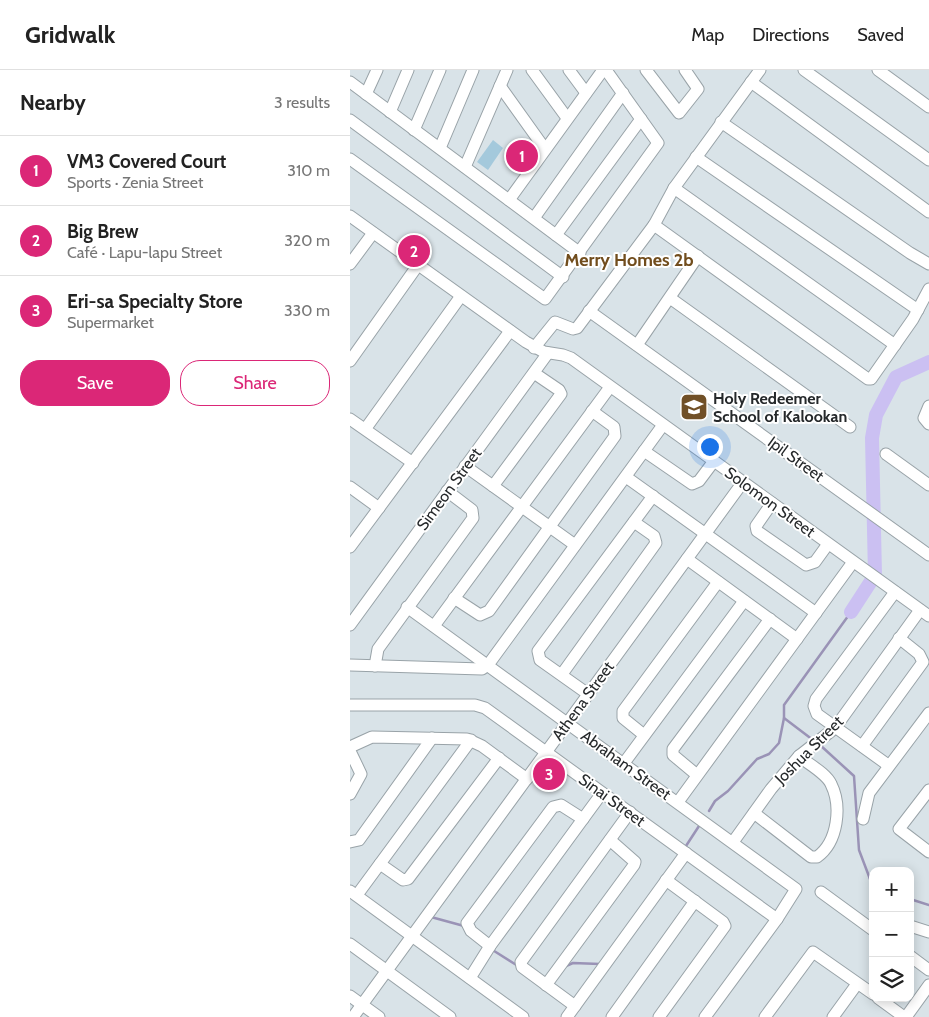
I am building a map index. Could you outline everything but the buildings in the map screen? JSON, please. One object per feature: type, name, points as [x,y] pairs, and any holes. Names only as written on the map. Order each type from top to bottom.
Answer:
[{"type":"street","points":[[366,94],[376,70]]},
{"type":"street","points":[[390,112],[408,70]]},
{"type":"street","points":[[414,130],[440,70]]},
{"type":"street","points":[[440,148],[473,70]]},
{"type":"street","points":[[465,167],[507,70]]},
{"type":"street","points":[[532,70],[567,118]]},
{"type":"street","points":[[569,70],[586,93]]},
{"type":"street","points":[[350,159],[545,299],[563,277],[658,143],[605,70],[567,118],[509,200]]},
{"type":"street","points":[[646,70],[679,113],[698,89],[685,70]]},
{"type":"street","points":[[534,348],[555,322],[575,329],[654,225],[674,188],[760,70]]},
{"type":"street","points":[[804,70],[929,160]]},
{"type":"street","points":[[878,70],[929,106]]},
{"type":"street","points":[[350,82],[580,252]]},
{"type":"street","points":[[752,82],[929,212]]},
{"type":"street","points":[[500,86],[545,150]]},
{"type":"street","points":[[534,218],[623,94]]},
{"type":"street","points":[[556,235],[641,119]]},
{"type":"street","points":[[350,120],[563,277]]},
{"type":"street","points":[[721,122],[910,254],[929,264]]},
{"type":"street","points":[[696,157],[918,310]]},
{"type":"street","points":[[674,188],[895,345]]},
{"type":"street","name":"Solomon Street","points":[[350,216],[534,348],[548,353],[567,356],[924,613]]},
{"type":"street","points":[[654,225],[868,379],[871,378],[895,345],[929,289]]},
{"type":"street","points":[[350,264],[373,233]]},
{"type":"street","points":[[637,345],[698,256]]},
{"type":"street","points":[[350,360],[418,266]]},
{"type":"street","points":[[366,428],[461,296]]},
{"type":"street","points":[[670,298],[850,427]]},
{"type":"street","name":"Ipil Street","points":[[589,310],[929,556]]},
{"type":"street","points":[[350,547],[510,331]]},
{"type":"street","name":"Simeon Street","points":[[350,625],[548,353]]},
{"type":"street","points":[[493,486],[560,394],[559,390],[534,373]]},
{"type":"street","points":[[434,626],[610,387]]},
{"type":"street","points":[[926,421],[929,406]]},
{"type":"street","points":[[454,598],[477,614],[486,614],[615,436],[614,427],[592,411]]},
{"type":"street","points":[[350,419],[366,428],[413,462]]},
{"type":"street","points":[[350,666],[482,669],[488,665],[663,425]]},
{"type":"street","points":[[644,451],[692,484],[699,482],[714,461]]},
{"type":"street","points":[[886,454],[929,484]]},
{"type":"street","points":[[465,466],[575,545]]},
{"type":"street","points":[[626,477],[816,613]]},
{"type":"street","name":"Athena Street","points":[[353,1017],[743,482]]},
{"type":"street","points":[[350,487],[379,508]]},
{"type":"street","points":[[375,666],[378,649],[407,606],[473,518],[472,510],[447,492]]},
{"type":"street","points":[[588,694],[540,660],[538,651],[653,496]]},
{"type":"street","points":[[772,503],[756,526],[756,531],[806,565],[815,562],[828,544]]},
{"type":"street","points":[[562,674],[656,543],[654,536],[634,522]]},
{"type":"street","points":[[687,559],[797,639]]},
{"type":"street","points":[[678,802],[854,562]]},
{"type":"street","points":[[644,735],[621,715],[623,710],[718,582]]},
{"type":"street","points":[[888,765],[817,714],[814,706],[816,698],[895,592]]},
{"type":"street","points":[[624,763],[744,601]]},
{"type":"street","name":"Abraham Street","points":[[407,606],[796,889],[777,919]]},
{"type":"street","name":"Joshua Street","points":[[733,842],[798,756],[835,728],[899,638],[924,613]]},
{"type":"street","points":[[698,776],[672,755],[673,749],[770,619]]},
{"type":"street","points":[[862,746],[922,662],[919,654],[899,638]]},
{"type":"street","name":"Sinai Street","points":[[350,704],[480,706],[777,919]]},
{"type":"street","points":[[863,819],[870,793],[888,765],[892,763],[929,713]]},
{"type":"street","points":[[350,747],[372,737],[471,740],[527,779]]},
{"type":"street","points":[[350,842],[359,840],[432,738]]},
{"type":"street","points":[[471,740],[380,864],[353,893],[523,1017]]},
{"type":"street","points":[[350,751],[361,774],[350,794]]},
{"type":"street","points":[[754,813],[811,857],[817,857],[822,854],[833,839],[837,802],[830,782],[798,756]]},
{"type":"street","points":[[380,864],[403,880],[408,879],[499,758]]},
{"type":"street","points":[[929,790],[899,829],[929,852]]},
{"type":"street","points":[[470,978],[490,946],[602,793]]},
{"type":"street","points":[[490,946],[470,931],[467,923],[553,807],[561,805],[583,819]]},
{"type":"street","points":[[575,1006],[522,967],[521,962],[630,812]]},
{"type":"street","points":[[546,985],[634,865],[635,862],[632,858],[610,840]]},
{"type":"street","points":[[567,1017],[686,853]]},
{"type":"street","points":[[659,1017],[725,926],[723,922],[666,880]]},
{"type":"street","points":[[820,892],[869,927]]},
{"type":"street","points":[[612,1017],[695,901]]},
{"type":"street","points":[[705,1017],[777,919]]},
{"type":"street","points":[[914,927],[929,932]]},
{"type":"street","points":[[350,944],[450,1017]]},
{"type":"street","points":[[765,1017],[813,952],[869,992]]},
{"type":"street","points":[[911,957],[929,970]]},
{"type":"street","points":[[833,1017],[857,984]]},
{"type":"street","points":[[884,1002],[905,1017],[929,985]]},
{"type":"street","points":[[350,996],[379,1017]]},
{"type":"shaded area","points":[[493,140],[503,148],[488,170],[477,162]]},
{"type":"waterway","points":[[851,612],[875,575],[872,438],[876,415],[896,377],[929,362]]},
{"type":"waterway","points":[[709,811],[715,801],[728,791],[757,759],[769,754],[779,743],[784,718],[784,705],[851,612]]},
{"type":"waterway","points":[[784,718],[813,740]]},
{"type":"waterway","points":[[820,745],[854,776],[859,850],[869,876]]},
{"type":"waterway","points":[[684,849],[699,826]]},
{"type":"waterway","points":[[914,900],[929,905]]},
{"type":"waterway","points":[[431,917],[464,926]]},
{"type":"waterway","points":[[491,949],[518,966]]},
{"type":"waterway","points":[[566,966],[573,963],[600,964]]},
{"type":"place","name":"VM3 Covered Court","points":[[522,156]]},
{"type":"place","name":"Big Brew","points":[[414,251]]},
{"type":"place","name":"Holy Redeemer School of Kalookan","points":[[694,407]]},
{"type":"place","name":"Eri-sa Specialty Store","points":[[549,774]]},
{"type":"district","name":"Merry Homes 2b","points":[[629,260]]}]
